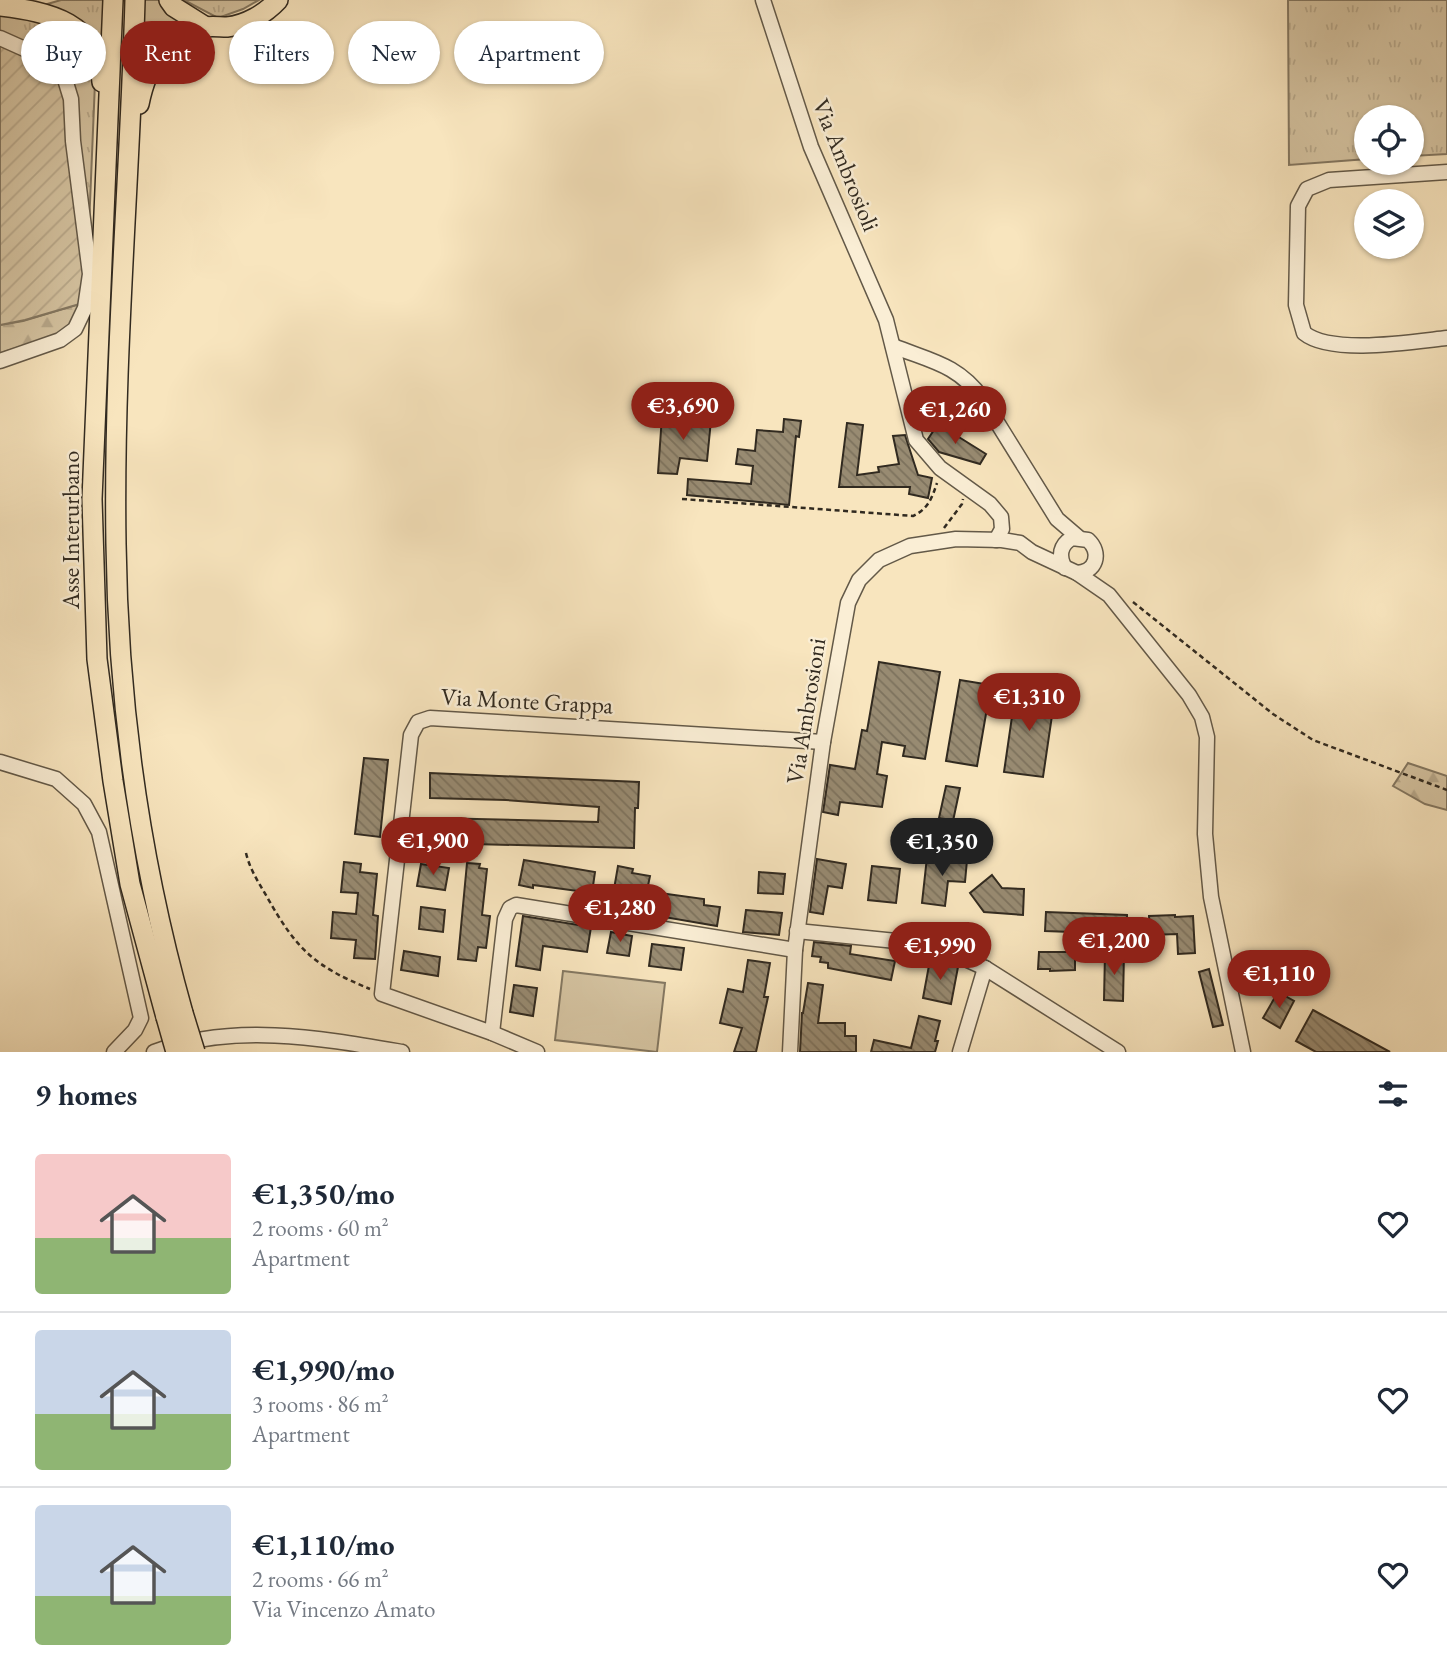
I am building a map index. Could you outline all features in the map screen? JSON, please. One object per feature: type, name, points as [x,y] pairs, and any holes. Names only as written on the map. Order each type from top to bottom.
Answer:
[{"type":"highway","points":[[6,7],[41,0]]},
{"type":"highway","name":"Asse Interurbano","points":[[113,0],[117,172]]},
{"type":"highway","name":"Asse Interurbano","points":[[135,0],[117,172],[92,499],[97,659],[130,884],[174,1015],[195,1052]]},
{"type":"highway","points":[[169,0],[174,7],[196,21]]},
{"type":"highway","points":[[215,27],[230,26],[251,20],[271,8],[278,0]]},
{"type":"highway","points":[[6,7],[44,13],[71,24],[90,44],[96,53],[102,77],[117,172]]},
{"type":"highway","points":[[117,172],[144,84]]},
{"type":"highway","name":"Asse Interurbano","points":[[174,1015],[176,1052]]},
{"type":"street","name":"Via Ambrosioli","points":[[763,0],[803,127],[884,314],[916,440],[944,471],[982,498],[999,514],[1002,529],[996,540]]},
{"type":"street","points":[[0,38],[38,55],[64,76],[71,99],[73,141],[90,274],[85,308],[75,329],[60,340],[0,361]]},
{"type":"street","points":[[1447,172],[1329,180],[1307,189],[1298,206],[1296,305],[1304,332],[1320,343],[1364,345],[1447,338]]},
{"type":"street","points":[[893,345],[951,368],[970,382],[1057,519],[1077,537]]},
{"type":"street","points":[[1044,557],[1062,548],[1072,538],[1077,537],[1093,544],[1096,560],[1089,570],[1071,570],[1060,557],[1062,548],[1057,519]]},
{"type":"street","name":"Via Ambrosioni","points":[[790,1052],[794,950],[823,742],[846,610],[855,586],[864,574],[887,555],[917,544],[956,539],[996,540],[1020,543],[1071,570],[1109,595]]},
{"type":"street","points":[[1096,560],[1109,595],[1189,695],[1202,717],[1207,737],[1205,834],[1209,886],[1243,1052]]},
{"type":"street","name":"Via Monte Grappa","points":[[382,994],[411,735],[420,720],[444,719],[823,742]]},
{"type":"street","points":[[0,762],[55,779],[84,804],[99,832],[141,1018],[135,1030],[114,1052]]},
{"type":"street","points":[[492,1033],[505,919],[510,908],[516,905],[794,950]]},
{"type":"street","points":[[797,931],[930,946],[956,954],[985,968],[1118,1052]]},
{"type":"street","points":[[960,1052],[985,968]]},
{"type":"street","points":[[382,994],[537,1052]]},
{"type":"street","points":[[154,1052],[202,1038],[246,1034],[326,1041],[402,1052]]},
{"type":"path","points":[[682,499],[913,516],[924,511],[944,471]]},
{"type":"path","points":[[1133,602],[1273,714],[1313,740],[1447,790]]},
{"type":"path","points":[[246,853],[250,867],[277,915],[302,950],[332,973],[382,994]]},
{"type":"green space","points":[[61,0],[105,0],[104,21],[54,21],[37,7]]},
{"type":"green space","points":[[144,0],[162,0],[189,21],[143,21]]},
{"type":"green space","points":[[184,0],[259,0],[218,18]]},
{"type":"green space","points":[[1288,0],[1447,0],[1447,154],[1424,155],[1424,105],[1354,105],[1354,160],[1289,165]]},
{"type":"green space","points":[[0,14],[35,21],[21,21],[21,80],[0,34]]},
{"type":"green space","points":[[0,41],[21,50],[21,84],[63,84],[84,261],[83,303],[0,325]]},
{"type":"green space","points":[[23,84],[95,84],[89,227]]},
{"type":"green space","points":[[83,303],[64,333],[0,353],[0,325]]},
{"type":"green space","points":[[1408,763],[1447,776],[1447,810],[1425,804],[1393,786]]},
{"type":"green space","points":[[563,971],[665,983],[657,1052],[555,1040]]},
{"type":"building","points":[[662,416],[711,420],[707,461],[680,458],[677,474],[658,473]]},
{"type":"building","points":[[784,419],[801,421],[799,437],[796,436],[789,505],[687,495],[688,479],[751,484],[753,466],[736,464],[738,449],[755,451],[757,430],[783,432]]},
{"type":"building","points":[[847,423],[863,425],[857,475],[879,472],[878,467],[899,464],[893,436],[905,435],[918,475],[932,478],[928,498],[909,494],[910,487],[839,487]]},
{"type":"building","points":[[938,424],[986,454],[980,464],[939,452],[928,439]]},
{"type":"building","points":[[879,662],[940,672],[925,759],[903,756],[905,746],[882,742],[877,774],[887,776],[882,807],[840,802],[838,815],[823,812],[830,765],[855,769],[862,730],[867,731]]},
{"type":"building","points":[[960,680],[991,685],[977,766],[946,761]]},
{"type":"building","points":[[1016,689],[1055,695],[1043,777],[1004,772]]},
{"type":"building","points":[[364,758],[388,760],[380,837],[355,834]]},
{"type":"building","points":[[430,773],[639,782],[634,848],[473,844],[469,842],[470,831],[455,829],[453,843],[432,843],[433,818],[598,822],[599,807],[430,798]]},
{"type":"building","points":[[946,786],[960,788],[953,821],[939,818]]},
{"type":"building","points":[[927,857],[967,860],[965,882],[948,881],[945,906],[922,903]]},
{"type":"building","points":[[817,859],[846,864],[842,888],[828,886],[823,914],[810,912]]},
{"type":"building","points":[[524,860],[595,872],[592,893],[519,885]]},
{"type":"building","points":[[344,862],[361,864],[360,872],[377,874],[373,915],[378,916],[375,959],[354,958],[356,940],[331,938],[333,912],[356,914],[358,893],[341,892]]},
{"type":"building","points":[[467,863],[480,864],[479,868],[487,869],[482,915],[490,916],[486,948],[478,947],[476,961],[458,959]]},
{"type":"building","points":[[421,864],[449,868],[445,890],[417,886]]},
{"type":"building","points":[[618,866],[633,869],[632,873],[650,876],[645,900],[613,895]]},
{"type":"building","points":[[872,866],[900,869],[896,903],[868,900]]},
{"type":"building","points":[[759,872],[785,874],[783,894],[758,893]]},
{"type":"building","points":[[992,875],[1002,888],[1024,889],[1023,915],[984,912],[970,893]]},
{"type":"building","points":[[667,894],[704,899],[704,905],[720,907],[717,926],[664,917]]},
{"type":"building","points":[[421,907],[445,910],[443,932],[419,929]]},
{"type":"building","points":[[746,910],[782,913],[779,935],[743,932]]},
{"type":"building","points":[[1046,912],[1127,915],[1127,934],[1045,931]]},
{"type":"building","points":[[523,916],[591,927],[587,952],[543,946],[540,970],[516,966]]},
{"type":"building","points":[[1149,916],[1193,916],[1195,953],[1178,954],[1177,934],[1150,935]]},
{"type":"building","points":[[611,932],[632,936],[629,956],[607,953]]},
{"type":"building","points":[[814,942],[851,946],[850,954],[895,961],[891,980],[828,968],[828,963],[820,962],[821,957],[812,956]]},
{"type":"building","points":[[652,944],[684,948],[681,970],[649,966]]},
{"type":"building","points":[[404,951],[440,957],[438,976],[401,970]]},
{"type":"building","points":[[1039,952],[1075,952],[1075,970],[1038,969]]},
{"type":"building","points":[[1105,953],[1124,953],[1123,1001],[1104,1000]]},
{"type":"building","points":[[748,960],[770,963],[764,997],[768,997],[756,1052],[734,1052],[742,1028],[720,1023],[728,989],[743,992]]},
{"type":"building","points":[[930,960],[958,967],[951,1004],[923,998]]},
{"type":"building","points":[[1209,969],[1223,1025],[1213,1027],[1199,972]]},
{"type":"building","points":[[808,983],[823,985],[818,1023],[845,1023],[845,1036],[856,1036],[856,1052],[800,1052],[802,1013]]},
{"type":"building","points":[[514,985],[537,988],[533,1016],[510,1012]]},
{"type":"building","points":[[1278,992],[1294,1001],[1280,1028],[1263,1018]]},
{"type":"building","points":[[1313,1010],[1390,1052],[1316,1052],[1296,1041]]},
{"type":"building","points":[[919,1016],[940,1021],[935,1052],[871,1052],[874,1040],[911,1048]]}]
